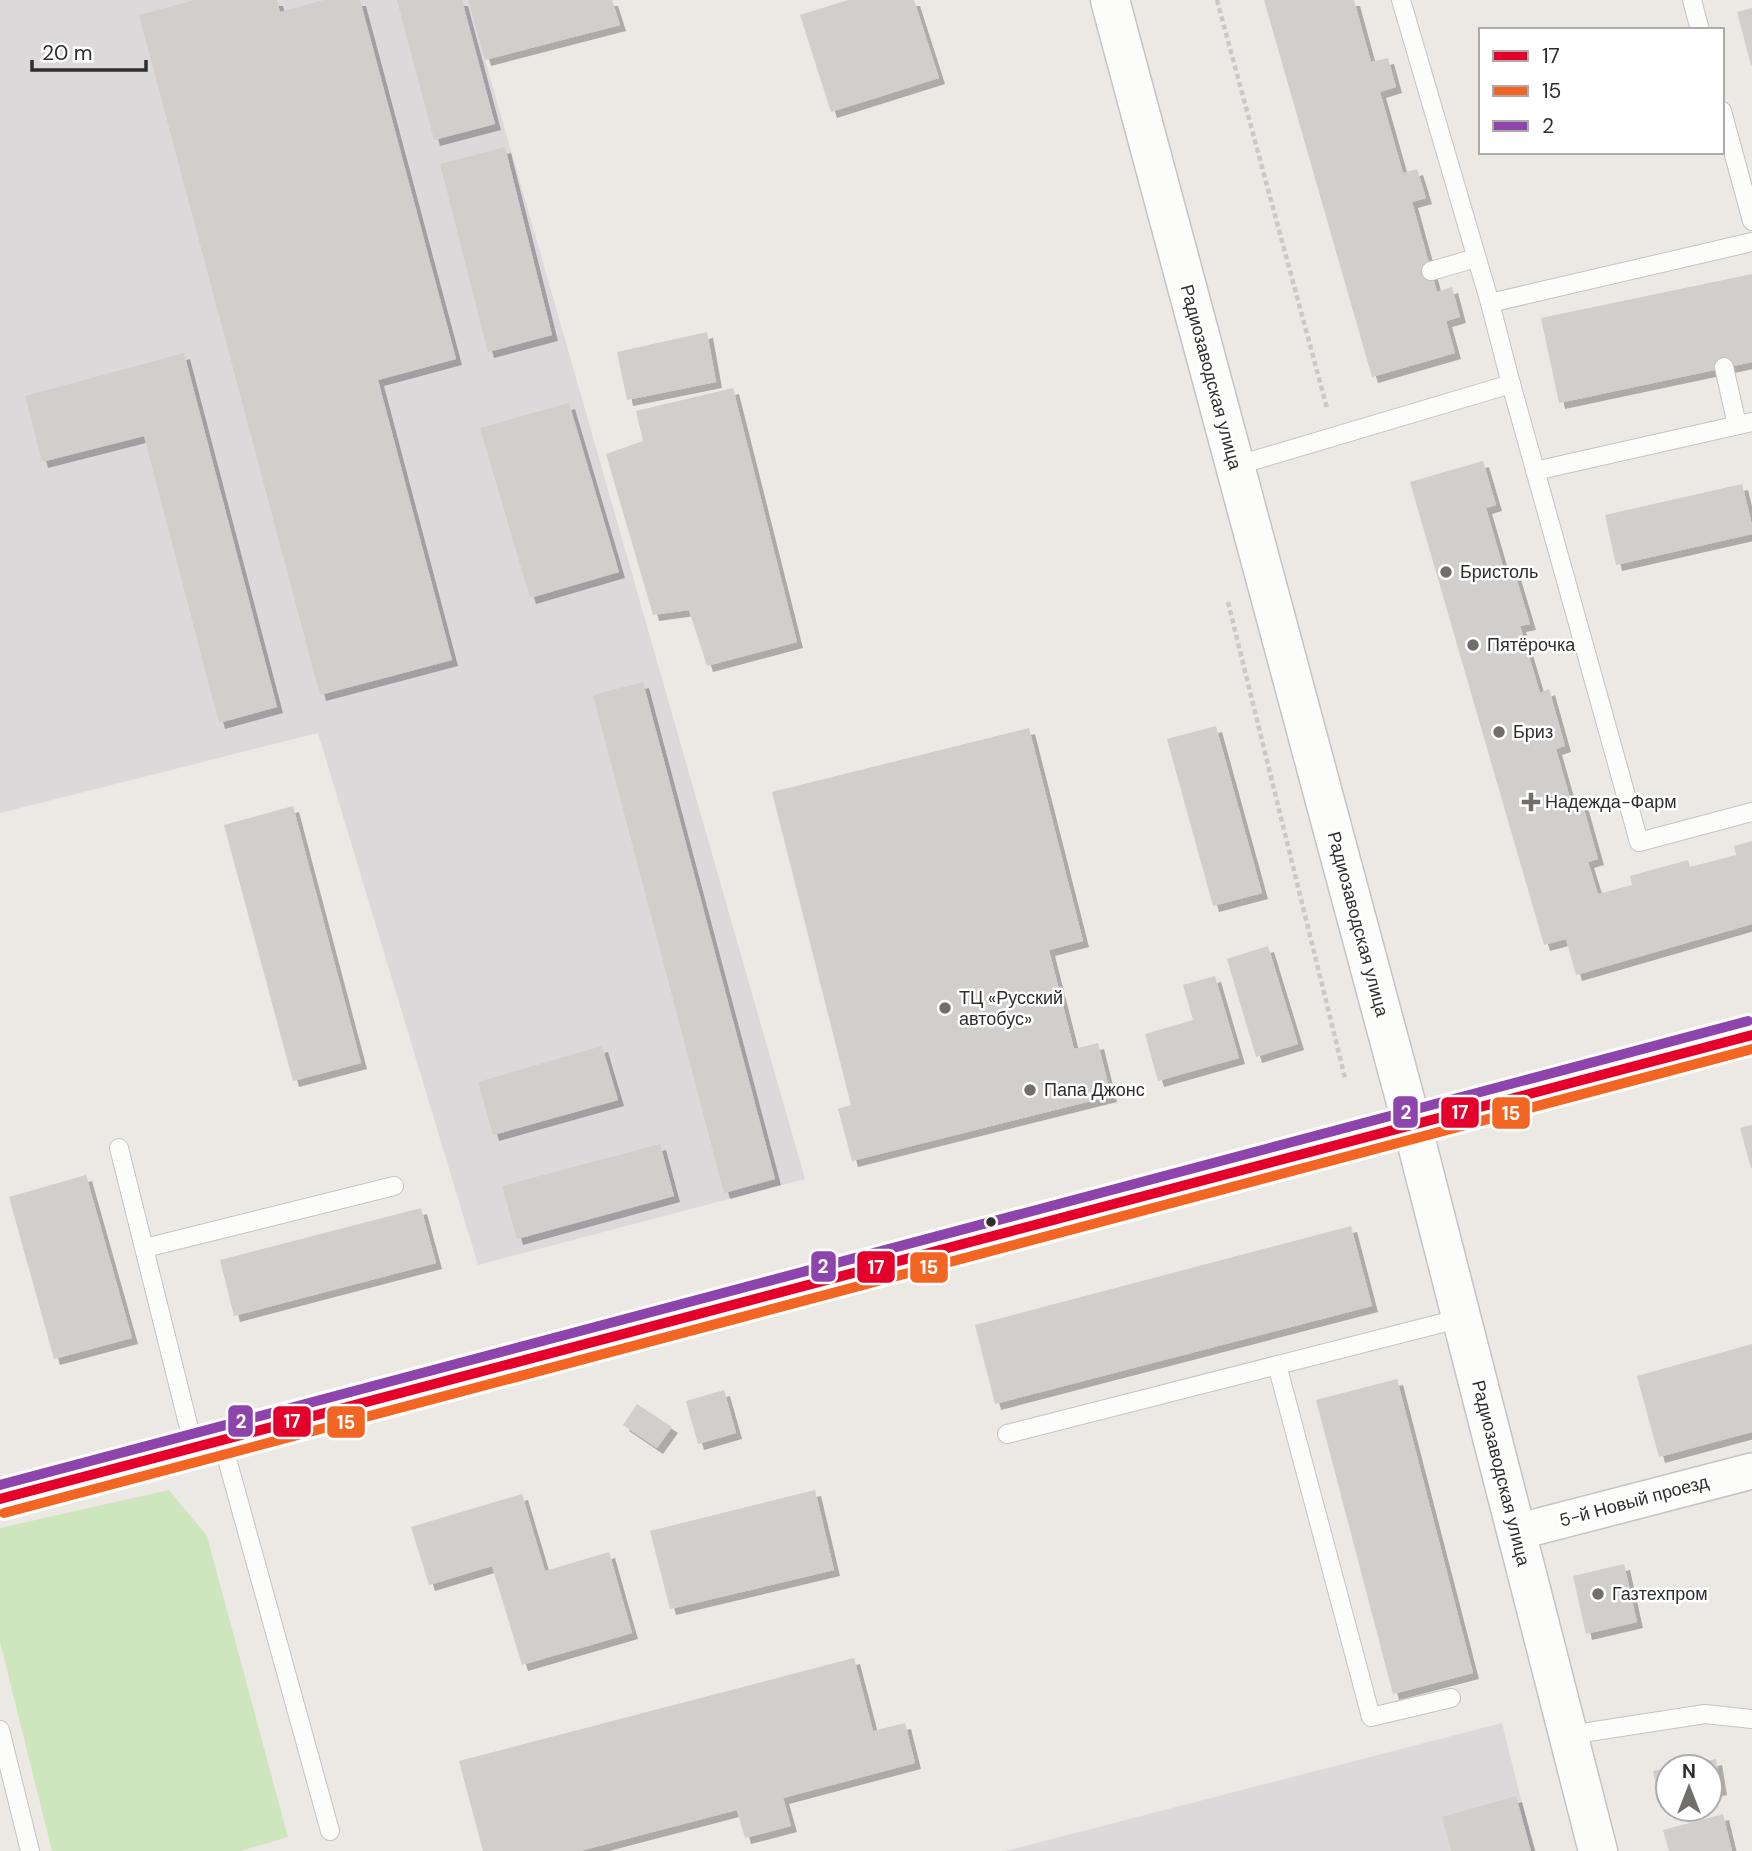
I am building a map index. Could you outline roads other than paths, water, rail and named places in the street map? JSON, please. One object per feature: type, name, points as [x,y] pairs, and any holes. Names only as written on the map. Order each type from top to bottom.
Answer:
[{"type":"street","name":"Радиозаводская улица","points":[[1110,0],[1412,1125],[1598,1851]]},
{"type":"street","points":[[0,1499],[1752,1035]]},
{"type":"street","name":"5-й Новый проезд","points":[[1517,1532],[1752,1471]]},
{"type":"lane","points":[[1401,0],[1490,303],[1639,842],[1752,812]]},
{"type":"lane","points":[[1692,0],[1699,28]]},
{"type":"lane","points":[[1724,118],[1752,221]]},
{"type":"lane","points":[[1490,303],[1752,242]]},
{"type":"lane","points":[[1431,271],[1476,258]]},
{"type":"lane","points":[[1535,471],[1744,424],[1724,368]]},
{"type":"lane","points":[[1236,466],[1511,384]]},
{"type":"lane","points":[[119,1148],[145,1248],[330,1831]]},
{"type":"lane","points":[[145,1248],[394,1186]]},
{"type":"lane","points":[[1007,1434],[1462,1318]]},
{"type":"lane","points":[[1277,1365],[1371,1717],[1451,1698]]},
{"type":"lane","points":[[1569,1735],[1705,1714],[1752,1719]]},
{"type":"lane","points":[[0,1730],[30,1851]]},
{"type":"place","name":"Бристоль","points":[[1446,572]]},
{"type":"place","name":"Пятёрочка","points":[[1473,645]]},
{"type":"place","name":"Бриз","points":[[1499,732]]},
{"type":"place","name":"Надежда-Фарм","points":[[1531,802]]},
{"type":"place","name":"ТЦ «Русский автобус»","points":[[945,1008]]},
{"type":"place","name":"Папа Джонс","points":[[1030,1090]]},
{"type":"place","name":"Газтехпром","points":[[1598,1594]]}]
